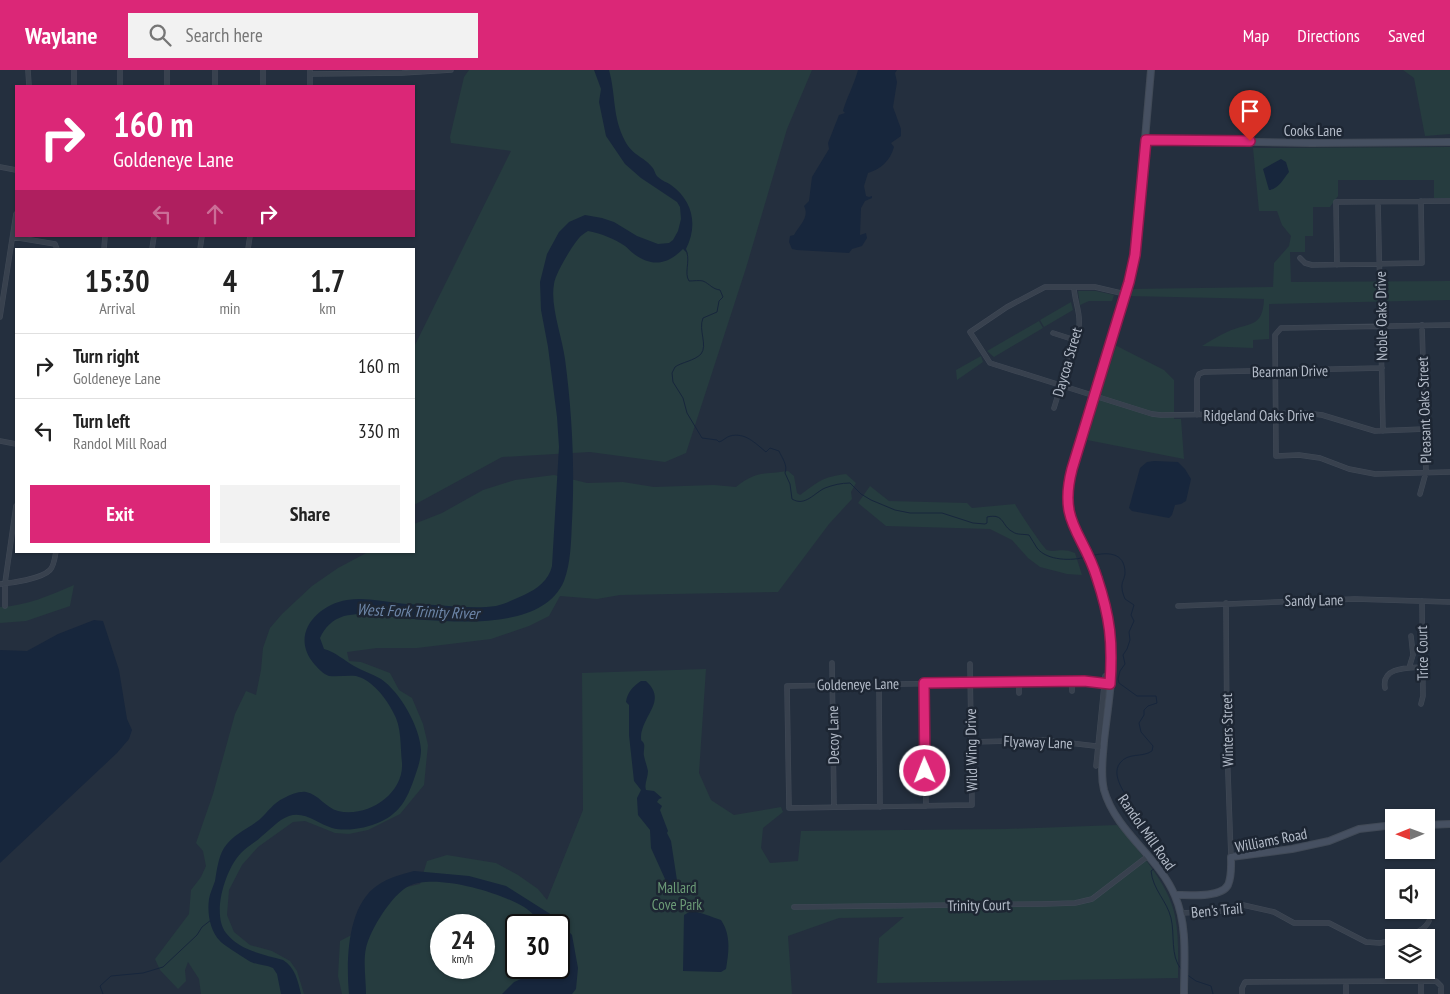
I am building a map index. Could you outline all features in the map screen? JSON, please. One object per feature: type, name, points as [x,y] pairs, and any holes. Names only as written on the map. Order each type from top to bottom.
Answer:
[{"type":"main road","name":"Randol Mill Road","points":[[1151,70],[1135,255],[1072,469],[1067,497],[1070,518],[1094,568],[1110,627],[1112,654],[1107,683],[1101,746],[1102,780],[1106,796],[1116,815],[1159,870],[1175,895],[1180,912],[1183,937],[1184,994]]},
{"type":"main road","name":"Cooks Lane","points":[[1146,140],[1311,143],[1450,142]]},
{"type":"main road","points":[[1435,825],[1450,824]]},
{"type":"main road","name":"Williams Road","points":[[1175,895],[1207,894],[1223,891],[1230,877],[1231,857],[1292,849],[1329,841],[1364,828],[1385,826]]},
{"type":"street","points":[[28,70],[29,85]]},
{"type":"street","points":[[74,70],[74,85]]},
{"type":"street","points":[[120,70],[120,85]]},
{"type":"street","points":[[167,70],[167,85]]},
{"type":"street","points":[[214,70],[215,85]]},
{"type":"street","points":[[263,70],[263,85]]},
{"type":"street","points":[[310,85],[310,72],[451,70]]},
{"type":"street","points":[[0,167],[15,170]]},
{"type":"street","points":[[1300,258],[1305,263],[1312,265],[1422,263],[1421,201]]},
{"type":"street","points":[[1337,265],[1336,202],[1450,201]]},
{"type":"street","name":"Noble Oaks Drive","points":[[1378,202],[1383,431]]},
{"type":"street","points":[[0,317],[15,222]]},
{"type":"street","points":[[13,237],[55,244],[57,248]]},
{"type":"street","points":[[1074,287],[1103,288],[1125,294]]},
{"type":"street","name":"Ridgeland Oaks Drive","points":[[1074,287],[1040,289],[1007,307],[970,332],[990,363],[1152,414],[1322,415],[1367,429],[1383,431],[1425,429]]},
{"type":"street","name":"Daycoa Street","points":[[1054,408],[1080,321],[1074,296],[1074,287]]},
{"type":"street","name":"Pleasant Oaks Street","points":[[1420,494],[1426,472],[1422,325]]},
{"type":"street","points":[[1450,325],[1281,328],[1275,335],[1276,456],[1299,455],[1320,458],[1362,472],[1375,474],[1450,472]]},
{"type":"street","points":[[1053,333],[1074,340]]},
{"type":"street","name":"Bearman Drive","points":[[1197,415],[1197,379],[1199,374],[1204,372],[1382,368]]},
{"type":"street","points":[[0,441],[15,444]]},
{"type":"street","points":[[5,606],[2,584],[15,512]]},
{"type":"street","points":[[2,584],[29,579],[47,572],[52,566],[55,553]]},
{"type":"street","name":"Sandy Lane","points":[[1178,606],[1355,599],[1450,602]]},
{"type":"street","name":"Trice Court","points":[[1421,704],[1423,696],[1422,601]]},
{"type":"street","name":"Winters Street","points":[[1226,603],[1227,746],[1231,857]]},
{"type":"street","points":[[1409,668],[1413,655],[1411,636]]},
{"type":"street","name":"Decoy Lane","points":[[832,663],[834,807]]},
{"type":"street","name":"Wild Wing Drive","points":[[926,806],[972,805],[970,664]]},
{"type":"street","points":[[1384,688],[1387,674],[1392,671],[1423,667]]},
{"type":"street","name":"Randol Mill Road","points":[[1105,676],[1107,683]]},
{"type":"street","points":[[1072,681],[1072,691]]},
{"type":"street","name":"Goldeneye Lane","points":[[834,807],[789,808],[787,686],[1072,681],[1107,683]]},
{"type":"street","points":[[1019,682],[1019,693]]},
{"type":"street","points":[[834,807],[926,806],[924,683]]},
{"type":"street","points":[[879,684],[880,806]]},
{"type":"street","name":"Flyaway Lane","points":[[971,742],[1044,740],[1101,746]]},
{"type":"street","name":"Randol Mill Road","points":[[1096,766],[1101,746]]},
{"type":"street","name":"Trinity Court","points":[[794,907],[1084,902],[1099,894],[1148,856]]},
{"type":"street","name":"Ben's Trail","points":[[1180,912],[1226,911],[1243,906],[1274,912],[1294,923],[1329,923],[1366,942],[1385,942]]},
{"type":"street","points":[[1422,929],[1429,921]]},
{"type":"street","points":[[1421,981],[1421,994]]},
{"type":"street","points":[[1242,994],[1245,982],[1436,981],[1441,986],[1441,994]]},
{"type":"street","points":[[1346,982],[1346,994]]},
{"type":"green space","points":[[469,70],[812,70],[787,129],[746,268],[686,453],[665,462],[590,452],[502,457],[415,504],[415,345],[511,151],[451,143],[450,137],[464,77]]},
{"type":"green space","points":[[1403,70],[1450,70],[1450,134],[1425,136],[1414,78]]},
{"type":"green space","points":[[1450,147],[1450,198],[1434,198],[1434,180],[1338,180],[1338,196],[1330,207],[1313,207],[1313,236],[1305,236],[1305,252],[1290,252],[1291,282],[1450,281],[1450,300],[1269,304],[1269,339],[1253,340],[1253,348],[1202,346],[1257,320],[1263,309],[1264,299],[1128,296],[1129,289],[1273,287],[1274,263],[1289,246],[1291,236],[1282,225],[1277,211],[1259,211],[1253,148]]},
{"type":"green space","points":[[1078,291],[1096,291],[1114,295],[1112,301],[1089,301],[1080,305]]},
{"type":"green space","points":[[1071,302],[1073,310],[1044,327],[1040,320]]},
{"type":"green space","points":[[1039,321],[1043,328],[994,357],[987,351]]},
{"type":"green space","points":[[1115,345],[1164,370],[1174,380],[1174,419],[1181,419],[1184,459],[1087,440]]},
{"type":"green space","points":[[981,356],[983,362],[957,380],[956,370]]},
{"type":"green space","points":[[788,471],[794,476],[797,493],[800,495],[821,481],[838,475],[846,474],[856,483],[851,492],[852,499],[829,524],[778,592],[620,595],[597,599],[560,596],[549,616],[529,626],[491,639],[417,648],[377,648],[347,652],[349,661],[361,662],[390,673],[399,690],[412,698],[423,724],[428,745],[424,785],[400,814],[368,830],[349,834],[335,833],[305,821],[293,822],[258,847],[242,865],[229,890],[227,915],[234,932],[250,945],[272,951],[290,961],[297,971],[304,994],[201,994],[199,979],[188,962],[185,970],[186,981],[178,989],[160,970],[155,959],[189,914],[191,890],[201,877],[206,866],[203,851],[196,843],[213,794],[235,714],[246,691],[256,695],[263,648],[270,628],[312,586],[338,568],[366,553],[415,553],[415,524],[442,513],[483,490],[515,480],[554,475],[587,483],[623,482],[654,487],[714,485],[736,487],[750,478],[766,473]]},
{"type":"green space","points":[[870,486],[889,501],[967,503],[972,508],[1015,504],[1036,537],[1047,550],[1066,550],[1075,553],[1082,575],[1067,574],[1040,567],[1028,558],[1012,540],[990,529],[886,526],[858,503]]},
{"type":"green space","points":[[74,585],[70,606],[26,621],[0,623],[0,607],[29,602]]},
{"type":"green space","name":"Mallard Cove Park","points":[[706,669],[699,773],[711,800],[734,815],[781,807],[783,812],[763,828],[761,848],[770,863],[798,861],[801,831],[1006,829],[1117,825],[1152,868],[1172,904],[1177,931],[1178,978],[877,983],[879,938],[904,917],[839,918],[788,936],[792,994],[342,994],[338,976],[340,941],[361,930],[398,889],[420,884],[427,861],[447,855],[496,863],[538,889],[547,900],[583,810],[582,673]]},
{"type":"water","name":"West Fork Trinity River","points":[[594,70],[609,70],[618,123],[628,146],[649,163],[661,180],[678,191],[689,206],[692,231],[686,249],[688,254],[683,249],[665,261],[647,261],[617,241],[588,231],[576,242],[564,260],[555,279],[554,302],[564,350],[569,399],[573,460],[573,501],[568,566],[564,581],[552,598],[534,610],[512,617],[488,621],[437,621],[356,614],[344,616],[332,622],[322,634],[320,638],[324,649],[381,679],[395,692],[413,721],[420,741],[421,754],[411,786],[402,805],[393,814],[380,822],[356,829],[344,830],[332,828],[300,815],[289,816],[281,820],[235,860],[222,891],[220,915],[222,925],[226,933],[238,944],[252,951],[283,960],[290,966],[297,979],[301,994],[281,994],[277,974],[273,968],[251,962],[220,941],[214,932],[208,910],[209,899],[222,852],[231,839],[259,820],[277,802],[295,794],[310,793],[338,811],[361,811],[372,807],[390,794],[397,785],[402,763],[398,724],[387,701],[373,685],[362,678],[356,676],[329,676],[315,665],[308,654],[305,643],[306,633],[310,624],[316,615],[325,608],[347,600],[366,599],[406,604],[488,607],[514,600],[542,584],[552,566],[559,447],[548,347],[541,310],[540,282],[547,254],[559,232],[569,222],[585,215],[614,222],[637,236],[658,244],[669,243],[678,231],[681,219],[680,207],[677,202],[641,178],[625,164],[606,136],[599,102],[601,89]]},
{"type":"water","points":[[858,70],[897,70],[895,73],[897,82],[893,107],[901,129],[901,136],[891,143],[894,147],[887,160],[881,167],[868,173],[864,186],[866,196],[872,196],[872,198],[865,201],[861,208],[860,235],[866,233],[867,238],[862,246],[852,249],[849,253],[792,249],[789,242],[790,236],[794,235],[805,218],[804,206],[809,201],[812,177],[829,149],[828,143],[839,115],[845,113],[843,111],[846,101]]},
{"type":"water","points":[[1281,159],[1286,162],[1289,172],[1278,186],[1269,190],[1263,169]]},
{"type":"water","points":[[1147,462],[1178,462],[1191,479],[1186,501],[1175,505],[1169,518],[1132,511],[1129,508],[1140,468]]},
{"type":"water","points":[[94,620],[103,621],[119,670],[127,719],[132,730],[129,739],[117,753],[0,863],[0,650],[27,651],[58,634]]},
{"type":"water","points":[[641,681],[646,681],[655,695],[652,708],[642,729],[641,737],[641,741],[644,744],[648,771],[646,790],[654,791],[662,798],[657,802],[662,806],[660,810],[671,841],[678,887],[678,891],[674,894],[669,894],[664,883],[665,879],[651,848],[650,830],[638,815],[637,798],[641,790],[634,781],[629,735],[629,705],[626,702],[631,690]]},
{"type":"water","points":[[414,871],[469,876],[506,886],[550,914],[533,914],[513,901],[467,886],[434,882],[409,886],[402,890],[389,904],[368,940],[365,953],[366,994],[349,994],[349,950],[354,920],[360,906],[368,894],[378,885]]},
{"type":"water","points":[[691,911],[721,920],[724,926],[728,937],[728,950],[726,969],[721,972],[683,971],[684,915]]},
{"type":"water","points":[[570,933],[572,935],[578,968],[576,989],[572,994],[502,994],[514,982],[521,979],[570,979]]},
{"type":"waterway","points":[[687,253],[687,275],[689,281],[703,281],[720,290],[723,297],[719,301],[717,312],[703,318],[704,346],[701,354],[675,367],[672,373],[673,382],[683,398],[687,413],[702,438],[719,442],[735,435],[750,439],[766,452],[770,448],[779,451],[785,464],[785,473],[790,484],[792,499],[797,501],[805,500],[828,487],[850,483],[861,494],[895,510],[910,513],[942,513],[973,523],[985,524],[987,523],[987,517],[993,516],[1000,518],[1015,533],[1029,535],[1041,552],[1053,558],[1074,559],[1086,557]]},
{"type":"waterway","points":[[1090,556],[1108,554],[1122,560],[1125,573],[1122,584],[1123,592],[1125,599],[1134,605],[1131,615],[1134,621],[1129,632],[1130,640],[1123,655],[1125,664],[1120,671],[1119,683],[1137,696],[1156,696],[1157,703],[1148,706],[1144,710],[1144,715],[1139,723],[1141,732],[1153,746],[1152,751],[1127,757],[1120,763],[1117,775],[1126,795],[1159,844],[1162,854],[1158,865]]},
{"type":"waterway","points":[[1155,868],[1151,871],[1152,878],[1171,918],[1175,958],[1181,969]]},
{"type":"waterway","points":[[103,994],[100,986],[111,976],[143,973],[163,967],[211,920]]},
{"type":"waterway","points":[[1186,974],[1196,981],[1211,986],[1213,994]]},
{"type":"route","points":[[925,771],[924,683],[1084,681],[1110,684],[1112,640],[1108,616],[1095,572],[1073,526],[1068,510],[1067,497],[1072,469],[1129,282],[1135,255],[1146,140],[1250,141]]}]
